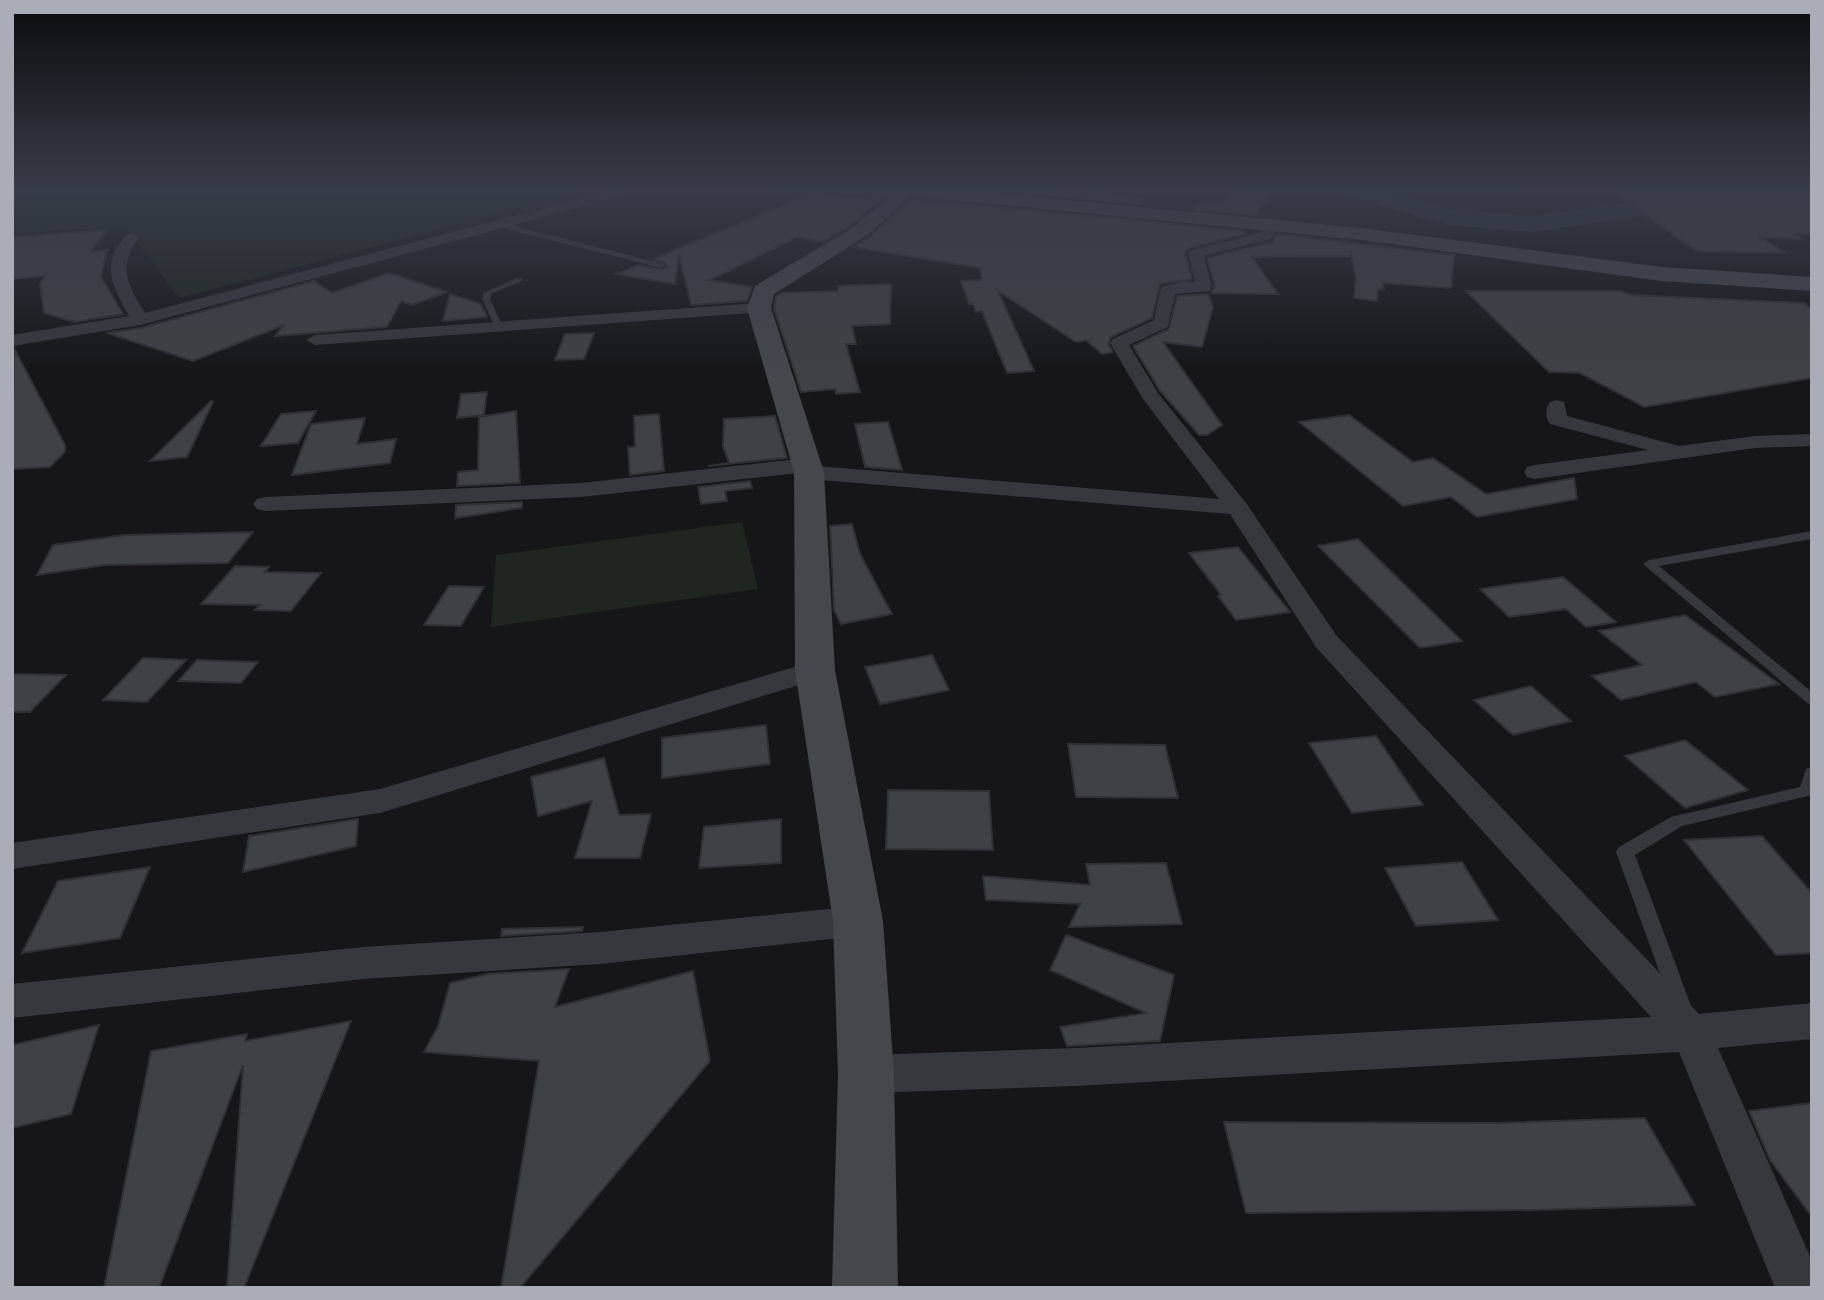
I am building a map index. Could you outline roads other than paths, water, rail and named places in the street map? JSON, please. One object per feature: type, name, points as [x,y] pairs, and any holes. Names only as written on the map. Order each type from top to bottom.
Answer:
[{"type":"street","points":[[121,251],[117,256],[118,281],[139,320]]},
{"type":"street","points":[[12,341],[139,320],[404,251]]},
{"type":"street","points":[[828,251],[763,290],[759,308],[808,469],[815,670],[858,922],[866,1074],[865,1288]]},
{"type":"street","points":[[1206,251],[1196,253],[1204,287],[1185,286],[1167,291],[1162,323],[1119,343],[1150,395],[1238,508],[1326,640],[1691,1033],[1798,1288]]},
{"type":"street","points":[[1487,251],[1662,274],[1812,284]]},
{"type":"street","points":[[315,340],[759,308]]},
{"type":"street","points":[[1556,406],[1557,420],[1683,453]]},
{"type":"street","points":[[1535,472],[1755,442],[1812,440]]},
{"type":"street","points":[[265,504],[581,490],[808,469],[1238,508]]},
{"type":"street","points":[[12,856],[380,801],[815,670]]},
{"type":"street","points":[[12,1001],[363,963],[600,948],[858,922]]},
{"type":"street","points":[[866,1074],[1076,1067],[1691,1033],[1812,1021]]},
{"type":"lane","points":[[602,251],[661,266]]},
{"type":"lane","points":[[499,327],[486,299],[487,293],[520,280]]},
{"type":"lane","points":[[1812,535],[1649,564],[1812,700]]},
{"type":"lane","points":[[1691,1033],[1625,852],[1678,821],[1807,791],[1812,773]]}]
